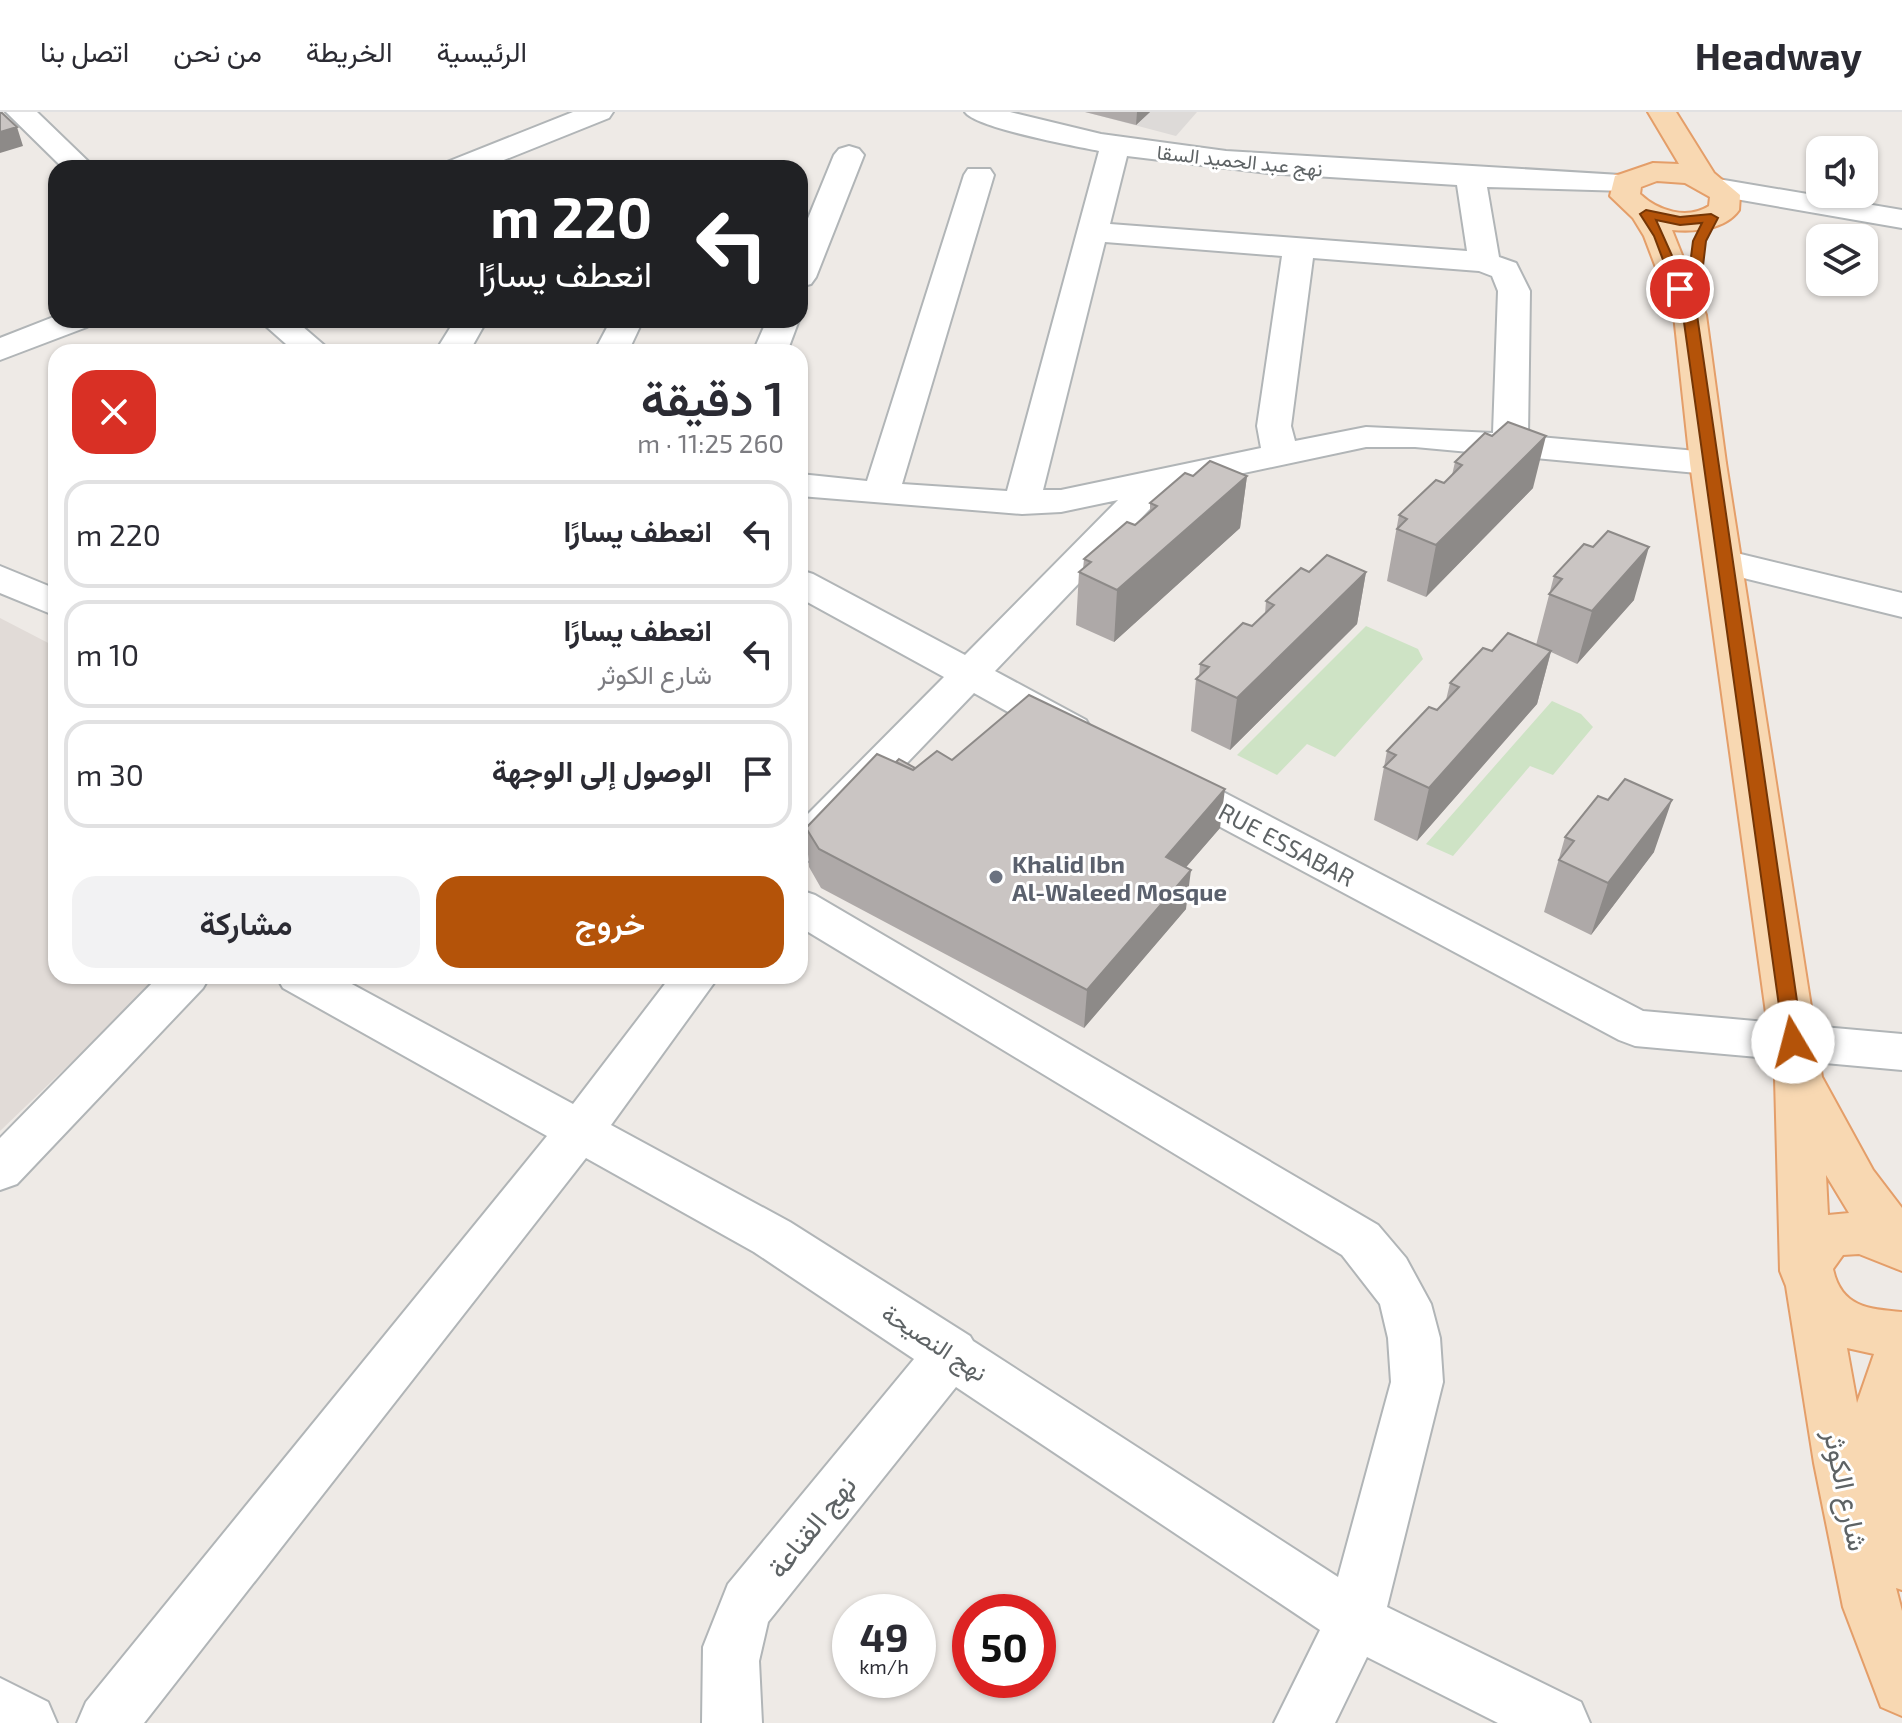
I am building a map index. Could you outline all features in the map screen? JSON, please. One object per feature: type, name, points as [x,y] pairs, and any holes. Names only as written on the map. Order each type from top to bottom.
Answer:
[{"type":"main road","points":[[1636,194],[1650,112]]},
{"type":"main road","points":[[1662,112],[1714,198]]},
{"type":"main road","points":[[1636,194],[1670,171],[1714,198]]},
{"type":"main road","points":[[1636,194],[1680,221],[1714,198]]},
{"type":"main road","name":"شارع الكوثر","points":[[1636,194],[1660,236],[1690,315],[1708,463],[1796,1060],[1807,1280],[1872,1607],[1902,1687]]},
{"type":"main road","name":"شارع الكوثر","points":[[1690,315],[1699,241],[1714,198]]},
{"type":"main road","name":"شارع الكوثر","points":[[1796,1060],[1856,1184],[1902,1248]]},
{"type":"main road","points":[[1902,1248],[1868,1235],[1831,1236],[1808,1256],[1807,1280],[1838,1321],[1858,1331],[1881,1336],[1902,1334]]},
{"type":"main road","name":"شارع الكوثر","points":[[1902,1352],[1883,1401],[1883,1473],[1902,1564]]},
{"type":"street","points":[[20,112],[71,160]]},
{"type":"street","points":[[478,160],[599,112]]},
{"type":"street","name":"نهج عبد الحميد السقا","points":[[979,112],[1115,145],[1204,159],[1471,177],[1636,194]]},
{"type":"street","points":[[1022,503],[1115,145]]},
{"type":"street","points":[[808,257],[849,155]]},
{"type":"street","points":[[881,493],[979,175]]},
{"type":"street","points":[[1471,177],[1484,262]]},
{"type":"street","points":[[1714,198],[1902,219]]},
{"type":"street","points":[[1093,232],[1484,262],[1505,270],[1514,291],[1510,444]]},
{"type":"street","points":[[1280,455],[1274,426],[1299,248]]},
{"type":"street","points":[[0,350],[55,328]]},
{"type":"street","points":[[285,328],[305,344]]},
{"type":"street","points":[[808,486],[1022,503],[1061,501],[1366,437],[1510,444],[1708,463]]},
{"type":"street","points":[[808,840],[1155,483]]},
{"type":"street","points":[[1724,562],[1902,605]]},
{"type":"street","points":[[0,578],[48,600]]},
{"type":"street","name":"RUE ESSABAR","points":[[808,586],[967,675],[1635,1028],[1796,1060],[1902,1052]]},
{"type":"street","points":[[808,911],[1360,1240],[1393,1274],[1409,1309],[1417,1348],[1417,1382],[1355,1621],[1304,1723]]},
{"type":"street","points":[[0,1170],[179,984]]},
{"type":"street","name":"نهج النصيحة","points":[[314,984],[772,1237],[952,1352],[1355,1621],[1560,1723]]},
{"type":"street","points":[[113,1721],[581,1129],[690,984]]},
{"type":"street","name":"نهج القناعة","points":[[732,1723],[729,1661],[734,1625],[748,1603],[952,1352]]},
{"type":"street","points":[[0,1707],[27,1723]]},
{"type":"shaded area","points":[[1085,112],[1197,112],[1176,136]]},
{"type":"shaded area","points":[[0,618],[48,643],[48,984],[153,984],[0,1131]]},
{"type":"green space","points":[[1366,626],[1418,649],[1423,659],[1335,757],[1307,744],[1277,775],[1237,755]]},
{"type":"green space","points":[[1552,701],[1581,714],[1593,727],[1553,775],[1530,766],[1453,856],[1426,844]]},
{"type":"building","points":[[1,112],[17,127],[0,132]]},
{"type":"building","points":[[1508,422],[1546,436],[1436,545],[1397,529],[1407,519],[1399,515],[1436,480],[1444,483],[1462,465],[1455,462],[1485,433],[1492,436]]},
{"type":"building","points":[[1210,461],[1247,476],[1117,590],[1079,572],[1091,562],[1084,559],[1127,522],[1135,525],[1157,506],[1150,503],[1185,473],[1193,476]]},
{"type":"building","points":[[1608,531],[1649,547],[1592,611],[1549,594],[1562,579],[1554,576],[1584,544],[1593,547]]},
{"type":"building","points":[[1327,555],[1366,572],[1237,698],[1196,679],[1209,667],[1200,664],[1243,623],[1252,626],[1274,605],[1266,601],[1301,568],[1309,572]]},
{"type":"building","points":[[1508,633],[1551,651],[1429,788],[1384,767],[1396,755],[1387,751],[1429,707],[1437,710],[1459,687],[1450,683],[1483,648],[1492,651]]},
{"type":"building","name":"Khalid Ibn Al-Waleed Mosque","points":[[1029,695],[1225,789],[1166,857],[1191,870],[1087,990],[819,849],[808,831],[808,826],[877,754],[913,770],[937,751],[952,760]]},
{"type":"building","points":[[899,759],[915,768],[913,770],[896,762]]},
{"type":"building","points":[[1625,779],[1672,800],[1608,883],[1559,860],[1574,841],[1565,837],[1598,796],[1608,800]]},
{"type":"place","name":"Khalid Ibn Al-Waleed Mosque","points":[[996,877]]},
{"type":"route","points":[[1680,289],[1660,236],[1646,214],[1680,221],[1711,218],[1699,241],[1690,315],[1708,463],[1793,1042]]}]
